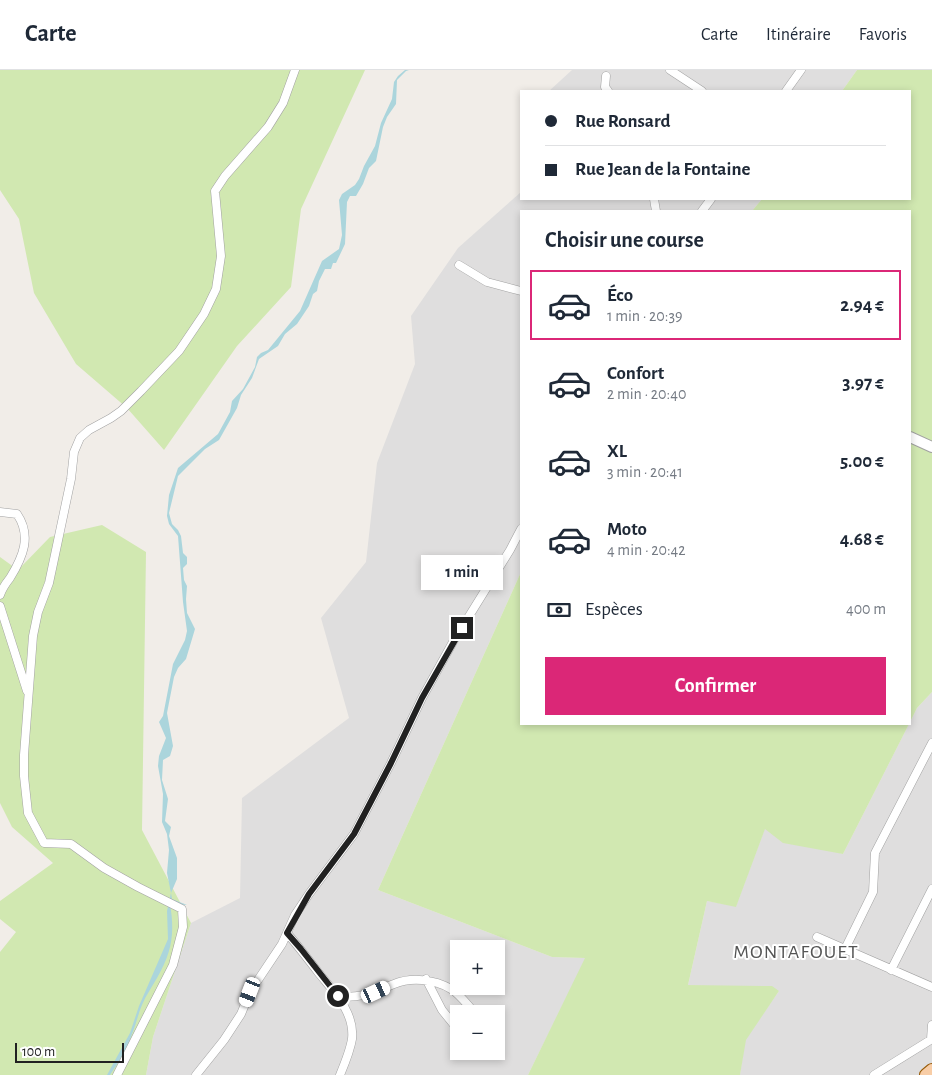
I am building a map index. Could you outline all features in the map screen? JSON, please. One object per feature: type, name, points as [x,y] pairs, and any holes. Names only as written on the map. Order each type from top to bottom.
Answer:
[{"type":"main road","points":[[926,1075],[932,1070]]},
{"type":"street","points":[[117,1075],[173,965],[183,927],[182,909],[104,868],[71,844],[44,843],[28,813],[24,754],[33,636],[38,612],[49,583],[71,479],[74,452],[80,438],[89,430],[121,411],[141,391],[179,350],[204,314],[216,289],[221,256],[215,191],[225,176],[268,127],[283,103],[295,70]]},
{"type":"street","points":[[670,70],[700,90]]},
{"type":"street","points":[[787,90],[797,72]]},
{"type":"street","points":[[606,76],[605,87],[607,90]]},
{"type":"street","points":[[459,265],[487,282],[520,291]]},
{"type":"street","points":[[911,437],[932,446]]},
{"type":"street","points":[[0,512],[17,514],[25,532],[24,548],[19,562],[0,595]]},
{"type":"street","points":[[196,1075],[224,1040],[241,1014],[250,992],[282,944],[309,894],[354,834],[422,698],[453,642],[520,531]]},
{"type":"street","points":[[0,606],[29,695]]},
{"type":"street","points":[[845,949],[873,892],[875,853],[932,742]]},
{"type":"street","points":[[892,970],[932,889]]},
{"type":"street","points":[[287,933],[338,996],[350,1018],[352,1038],[340,1075]]},
{"type":"street","points":[[817,936],[932,987]]},
{"type":"street","points":[[338,996],[352,998],[376,992],[396,983],[426,979],[451,989],[467,1005]]},
{"type":"street","points":[[426,979],[442,1010],[450,1020]]},
{"type":"street","points":[[874,1075],[932,1039],[932,1025]]},
{"type":"shaded area","points":[[572,70],[857,70],[843,90],[550,90]]},
{"type":"shaded area","points":[[520,193],[520,200],[761,200],[753,210],[520,210],[520,574],[378,890],[552,957],[586,958],[528,1075],[146,1075],[153,1037],[191,923],[240,898],[242,798],[349,718],[321,618],[366,562],[377,463],[415,364],[411,316],[458,248]]},
{"type":"shaded area","points":[[932,692],[932,1075],[740,1075],[745,1040],[779,991],[688,985],[707,901],[736,906],[765,828],[843,854],[908,725],[911,725],[911,720],[917,708]]},
{"type":"green space","points":[[0,70],[365,70],[301,209],[291,287],[237,346],[164,450],[127,408],[76,364],[34,293],[19,219],[0,190]]},
{"type":"green space","points":[[857,70],[932,70],[932,692],[917,708],[911,720],[911,210],[753,210],[761,200],[911,200],[911,90],[843,90]]},
{"type":"green space","points":[[102,525],[146,552],[142,830],[191,923],[153,1037],[146,1075],[0,1075],[0,952],[16,932],[0,919],[0,901],[53,863],[12,827],[0,803],[0,557],[18,570],[50,537]]},
{"type":"green space","points":[[520,574],[520,725],[908,725],[843,854],[783,843],[765,829],[736,907],[707,901],[688,985],[772,986],[779,991],[746,1040],[740,1075],[528,1075],[585,958],[552,957],[378,890]]},
{"type":"water","points":[[405,70],[409,70],[397,80],[396,104],[383,127],[376,161],[369,168],[356,196],[350,196],[347,202],[345,244],[336,263],[333,263],[331,269],[325,269],[319,281],[317,291],[313,294],[309,306],[297,324],[285,334],[278,346],[259,359],[252,378],[241,395],[237,408],[219,440],[205,449],[178,476],[169,513],[172,524],[181,536],[183,553],[187,557],[187,564],[183,568],[184,580],[187,586],[187,613],[195,629],[186,659],[178,668],[174,677],[167,713],[173,746],[170,756],[163,760],[162,780],[168,799],[165,821],[171,827],[169,836],[177,858],[177,879],[171,893],[167,873],[169,850],[167,834],[162,822],[163,794],[158,766],[159,756],[166,738],[159,722],[163,716],[173,664],[185,640],[187,631],[178,536],[169,524],[167,516],[169,495],[178,468],[218,434],[230,412],[232,401],[243,389],[255,367],[257,357],[268,350],[300,311],[322,261],[339,249],[342,235],[339,200],[342,194],[355,185],[359,179],[375,146],[381,123],[392,99],[394,82]]},
{"type":"water","points":[[171,893],[172,899],[187,905],[170,904],[172,933],[166,960],[144,1001],[120,1060],[110,1075],[107,1075],[130,1033],[139,1006],[168,939],[167,911]]},
{"type":"district","name":"MONTAFOUET","points":[[796,952]]},
{"type":"route","points":[[338,996],[287,933],[309,894],[354,834],[422,698],[462,628]]}]
